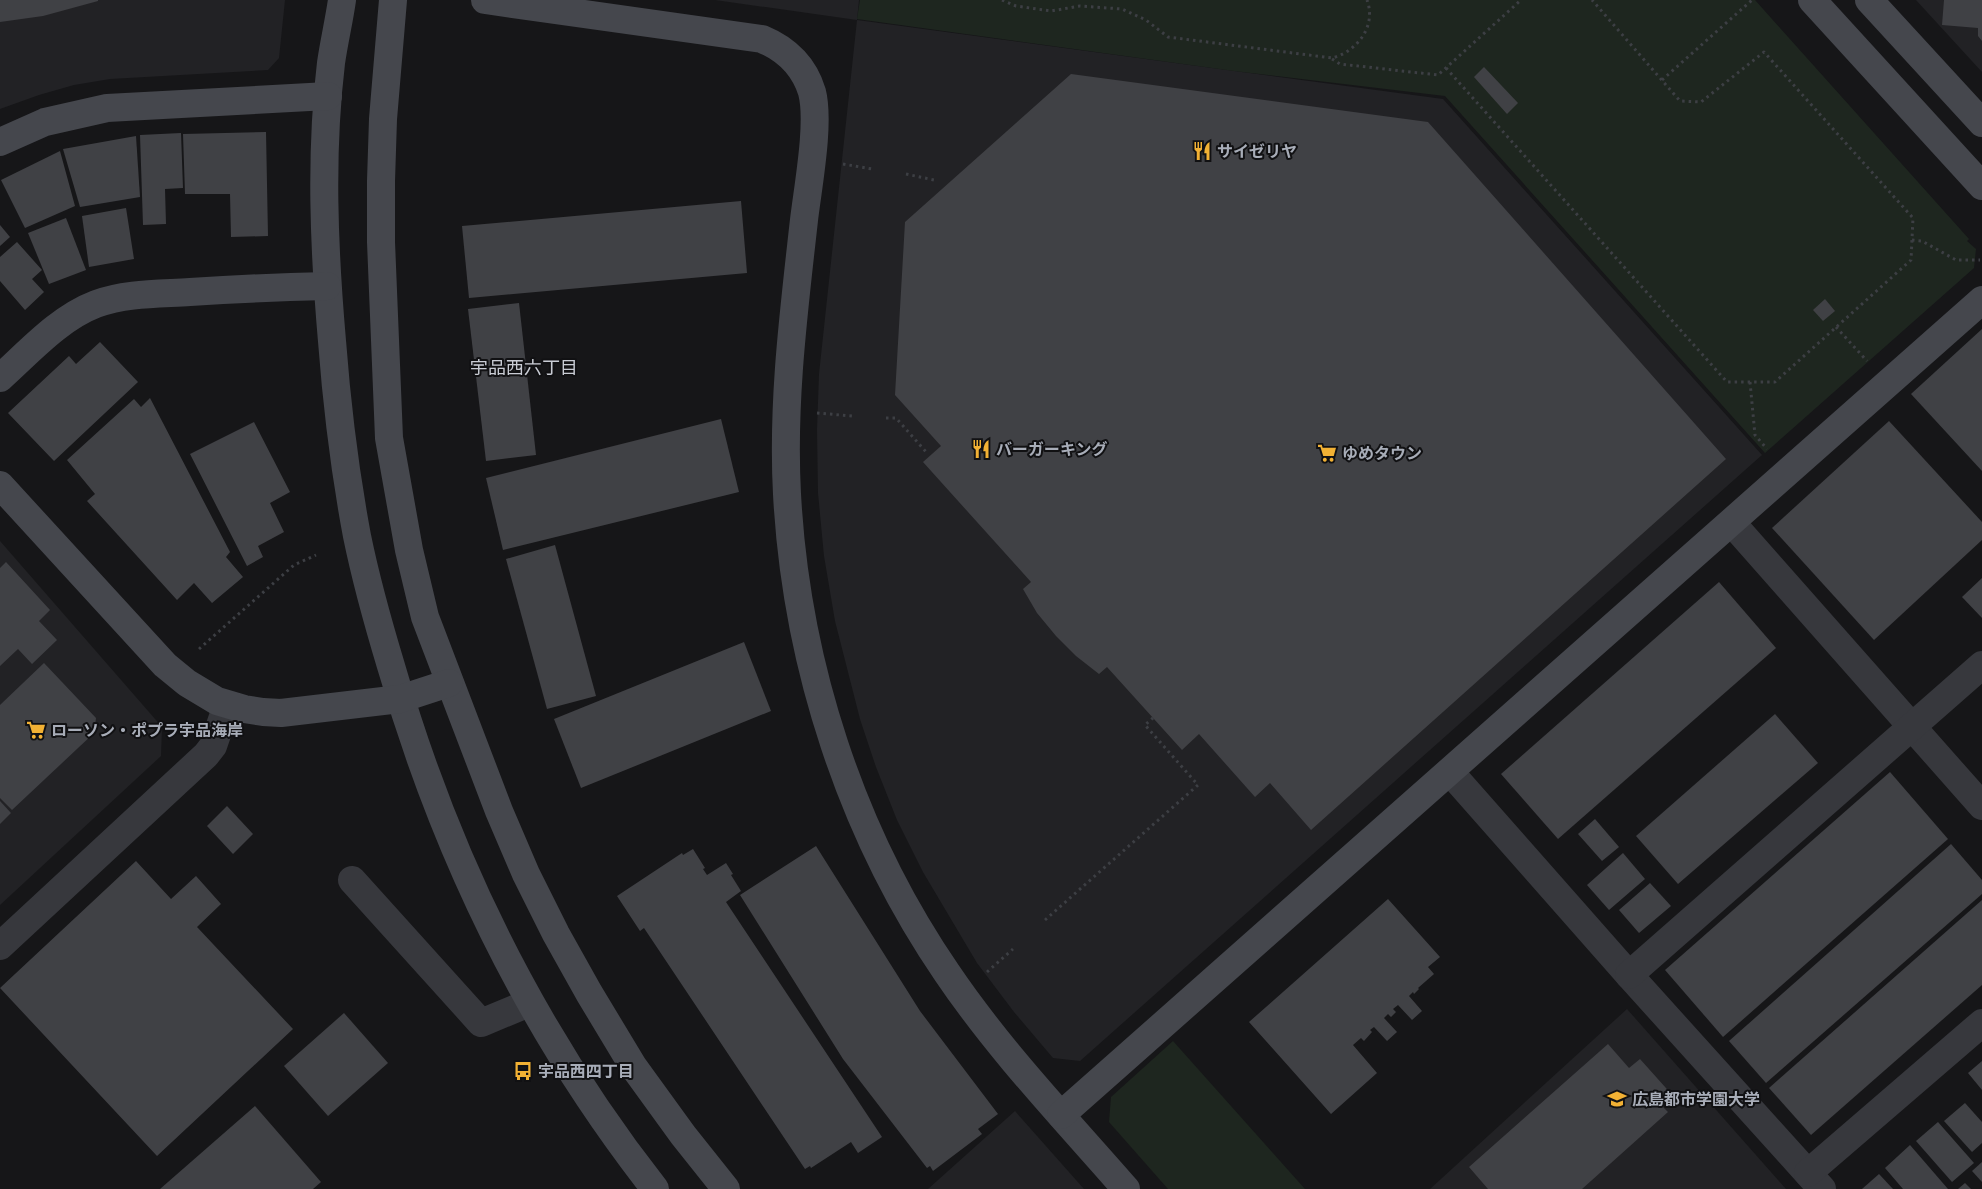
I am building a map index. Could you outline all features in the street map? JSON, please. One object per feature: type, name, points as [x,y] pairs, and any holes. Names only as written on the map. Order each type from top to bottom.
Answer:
[{"type":"street","points":[[342,0],[328,96],[324,231],[327,286],[338,409],[358,539],[380,628],[400,699],[422,766],[482,910],[530,1003],[577,1081],[655,1189]]},
{"type":"street","points":[[394,0],[383,119],[381,181],[381,242],[389,438],[409,550],[423,607],[450,683],[522,865],[556,934],[589,994],[633,1066],[683,1135],[726,1189]]},
{"type":"street","points":[[486,0],[762,39],[776,45],[789,54],[808,79],[813,97],[813,138],[789,363],[786,409],[786,492],[795,576],[812,668],[842,768],[862,818],[902,900],[935,955],[962,994],[1014,1061],[1126,1189]]},
{"type":"street","points":[[1812,0],[1982,186]]},
{"type":"street","points":[[1870,0],[1982,123]]},
{"type":"street","points":[[0,142],[45,122],[107,108],[328,96]]},
{"type":"street","points":[[0,378],[55,329],[76,314],[96,304],[118,298],[143,295],[284,286],[327,286]]},
{"type":"street","points":[[1061,1115],[1982,300]]},
{"type":"street","points":[[3,495],[165,665],[197,690],[217,701],[244,709],[281,713],[400,699],[450,683]]},
{"type":"street","points":[[1732,523],[1982,806]]},
{"type":"street","points":[[1629,975],[1982,665]]},
{"type":"street","points":[[0,946],[206,755],[213,746],[227,704]]},
{"type":"street","points":[[1450,772],[1629,975],[1815,1181],[1982,1022]]},
{"type":"street","points":[[352,880],[481,1023],[530,1003]]},
{"type":"path","points":[[1002,0],[1016,6],[1051,11],[1080,6],[1122,9],[1146,20],[1168,37],[1332,58],[1345,55],[1358,43],[1366,30],[1369,16],[1367,0]]},
{"type":"path","points":[[1332,58],[1340,64],[1438,75],[1521,0]]},
{"type":"path","points":[[1446,68],[1727,382],[1775,382],[1910,260],[1913,218],[1764,52],[1701,102],[1680,101],[1592,0]]},
{"type":"path","points":[[1662,80],[1752,0]]},
{"type":"path","points":[[835,163],[872,168]]},
{"type":"path","points":[[906,174],[934,180]]},
{"type":"path","points":[[1912,240],[1922,241],[1956,260],[1980,260]]},
{"type":"path","points":[[1836,327],[1871,365]]},
{"type":"path","points":[[1750,382],[1755,434],[1771,453]]},
{"type":"path","points":[[812,413],[852,416]]},
{"type":"path","points":[[886,418],[896,418],[927,453]]},
{"type":"path","points":[[199,649],[294,565],[316,556]]},
{"type":"path","points":[[1045,920],[1198,785],[1145,725],[1154,718]]},
{"type":"path","points":[[981,978],[1013,949]]},
{"type":"shaded area","points":[[0,0],[285,0],[279,58],[268,70],[110,79],[74,85],[0,109]]},
{"type":"shaded area","points":[[715,0],[859,0],[857,20]]},
{"type":"shaded area","points":[[860,0],[1755,0],[1969,239],[1967,241],[1976,249],[1974,268],[1765,453],[1445,96],[1234,71],[857,19]]},
{"type":"shaded area","points":[[1916,0],[1982,0],[1982,72]]},
{"type":"shaded area","name":"ゆめタウン","points":[[857,20],[1443,99],[1762,455],[1080,1061],[1053,1058],[1014,1012],[977,963],[923,872],[897,820],[876,767],[860,719],[835,621],[824,556],[818,493],[817,430],[819,374]]},
{"type":"shaded area","points":[[0,541],[162,727],[161,756],[0,905]]},
{"type":"shaded area","name":"広島都市学園大学","points":[[1627,1009],[1786,1189],[1430,1189]]},
{"type":"shaded area","points":[[1173,1041],[1305,1189],[1168,1189],[1109,1122],[1111,1097]]},
{"type":"shaded area","points":[[1015,1111],[1084,1189],[928,1189]]},
{"type":"building","points":[[0,0],[98,1],[43,16],[0,22]]},
{"type":"building","points":[[1944,0],[1982,0],[1982,41],[1978,36],[1978,28],[1942,25]]},
{"type":"building","points":[[1484,67],[1518,103],[1507,114],[1474,77]]},
{"type":"building","name":"ゆめタウン","points":[[1071,74],[1428,122],[1726,459],[1311,830],[1270,783],[1255,797],[1199,734],[1182,750],[1107,667],[1099,674],[1076,656],[1056,636],[1037,613],[1023,589],[1031,582],[923,462],[941,446],[895,395],[905,222]]},
{"type":"building","points":[[266,132],[268,236],[231,237],[230,194],[185,194],[183,134]]},
{"type":"building","points":[[181,133],[183,188],[165,189],[166,224],[143,225],[140,135]]},
{"type":"building","points":[[136,136],[140,197],[80,207],[63,149]]},
{"type":"building","points":[[60,151],[75,206],[25,228],[1,180]]},
{"type":"building","points":[[741,201],[747,273],[469,298],[462,226]]},
{"type":"building","points":[[126,208],[134,259],[89,267],[82,216]]},
{"type":"building","points":[[66,218],[86,270],[49,284],[28,233]]},
{"type":"building","points":[[0,225],[10,237],[0,246]]},
{"type":"building","points":[[17,242],[42,270],[32,279],[44,292],[25,310],[0,281],[0,257]]},
{"type":"building","points":[[1825,299],[1835,311],[1823,321],[1813,310]]},
{"type":"building","points":[[519,303],[536,455],[486,461],[468,309]]},
{"type":"building","points":[[1982,329],[1982,471],[1911,394]]},
{"type":"building","points":[[100,342],[138,382],[54,461],[8,413],[69,356],[76,364]]},
{"type":"building","points":[[150,398],[230,552],[226,557],[243,577],[212,603],[194,583],[177,600],[87,501],[95,494],[67,460],[134,399],[141,407]]},
{"type":"building","points":[[721,419],[739,492],[503,550],[486,478]]},
{"type":"building","points":[[1889,421],[1982,522],[1982,540],[1874,640],[1772,528]]},
{"type":"building","points":[[254,422],[290,492],[270,503],[284,532],[258,546],[263,557],[247,566],[190,454]]},
{"type":"building","points":[[555,545],[596,696],[547,709],[506,559]]},
{"type":"building","points":[[6,562],[50,610],[39,621],[57,640],[32,664],[18,649],[0,666],[0,568]]},
{"type":"building","points":[[1982,578],[1982,618],[1962,597]]},
{"type":"building","points":[[1719,582],[1776,648],[1558,839],[1501,774]]},
{"type":"building","points":[[744,642],[771,711],[581,788],[554,719]]},
{"type":"building","points":[[44,663],[96,718],[94,733],[12,810],[0,798],[0,705]]},
{"type":"building","points":[[1775,714],[1818,763],[1678,884],[1636,836]]},
{"type":"building","points":[[1890,772],[1948,839],[1723,1037],[1665,970]]},
{"type":"building","points":[[0,801],[11,813],[0,824]]},
{"type":"building","points":[[227,806],[253,834],[233,854],[207,826]]},
{"type":"building","points":[[1595,819],[1619,847],[1602,861],[1578,834]]},
{"type":"building","points":[[1951,844],[1982,880],[1982,894],[1766,1083],[1729,1041]]},
{"type":"building","points":[[816,846],[920,1011],[998,1114],[978,1129],[982,1134],[933,1171],[930,1166],[927,1168],[843,1059],[740,895]]},
{"type":"building","points":[[693,849],[705,868],[703,869],[707,875],[726,863],[741,891],[726,902],[882,1137],[858,1153],[851,1142],[811,1168],[810,1166],[805,1169],[644,928],[640,931],[617,896],[682,853],[683,855]]},
{"type":"building","points":[[1623,853],[1645,879],[1609,910],[1587,885]]},
{"type":"building","points":[[136,861],[171,899],[196,876],[221,904],[197,927],[293,1029],[157,1156],[0,988]]},
{"type":"building","points":[[1650,883],[1671,906],[1639,933],[1619,910]]},
{"type":"building","points":[[1388,899],[1440,957],[1428,967],[1434,974],[1414,994],[1413,992],[1409,996],[1422,1011],[1412,1020],[1398,1005],[1393,1009],[1396,1012],[1391,1017],[1388,1014],[1384,1018],[1397,1032],[1387,1041],[1374,1027],[1370,1030],[1372,1032],[1364,1041],[1361,1038],[1353,1045],[1377,1073],[1331,1114],[1249,1022]]},
{"type":"building","points":[[1982,900],[1982,985],[1811,1135],[1769,1088]]},
{"type":"building","points":[[344,1013],[388,1063],[328,1116],[284,1066]]},
{"type":"building","points":[[1608,1044],[1629,1068],[1640,1059],[1674,1097],[1663,1107],[1668,1112],[1582,1189],[1488,1189],[1469,1167]]},
{"type":"building","points":[[1982,1061],[1982,1090],[1968,1073]]},
{"type":"building","points":[[1965,1103],[1982,1122],[1982,1143],[1972,1152],[1944,1121]]},
{"type":"building","points":[[255,1106],[321,1182],[313,1189],[160,1189]]},
{"type":"building","points":[[1938,1122],[1974,1163],[1952,1182],[1916,1141]]},
{"type":"building","points":[[1910,1145],[1948,1189],[1903,1189],[1885,1168]]},
{"type":"building","points":[[1982,1162],[1982,1182],[1972,1171]]},
{"type":"building","points":[[1879,1174],[1893,1189],[1862,1189]]},
{"type":"building","points":[[1965,1183],[1971,1189],[1958,1189]]},
{"type":"place","name":"サイゼリヤ","points":[[1202,151]]},
{"type":"place","name":"バーガーキング","points":[[981,449]]},
{"type":"place","name":"ゆめタウン","points":[[1327,453]]},
{"type":"place","name":"ローソン・ポプラ宇品海岸","points":[[36,730]]},
{"type":"place","name":"宇品西四丁目","points":[[523,1071]]},
{"type":"place","name":"広島都市学園大学","points":[[1617,1099]]},
{"type":"district","name":"宇品西六丁目","points":[[524,368]]}]
